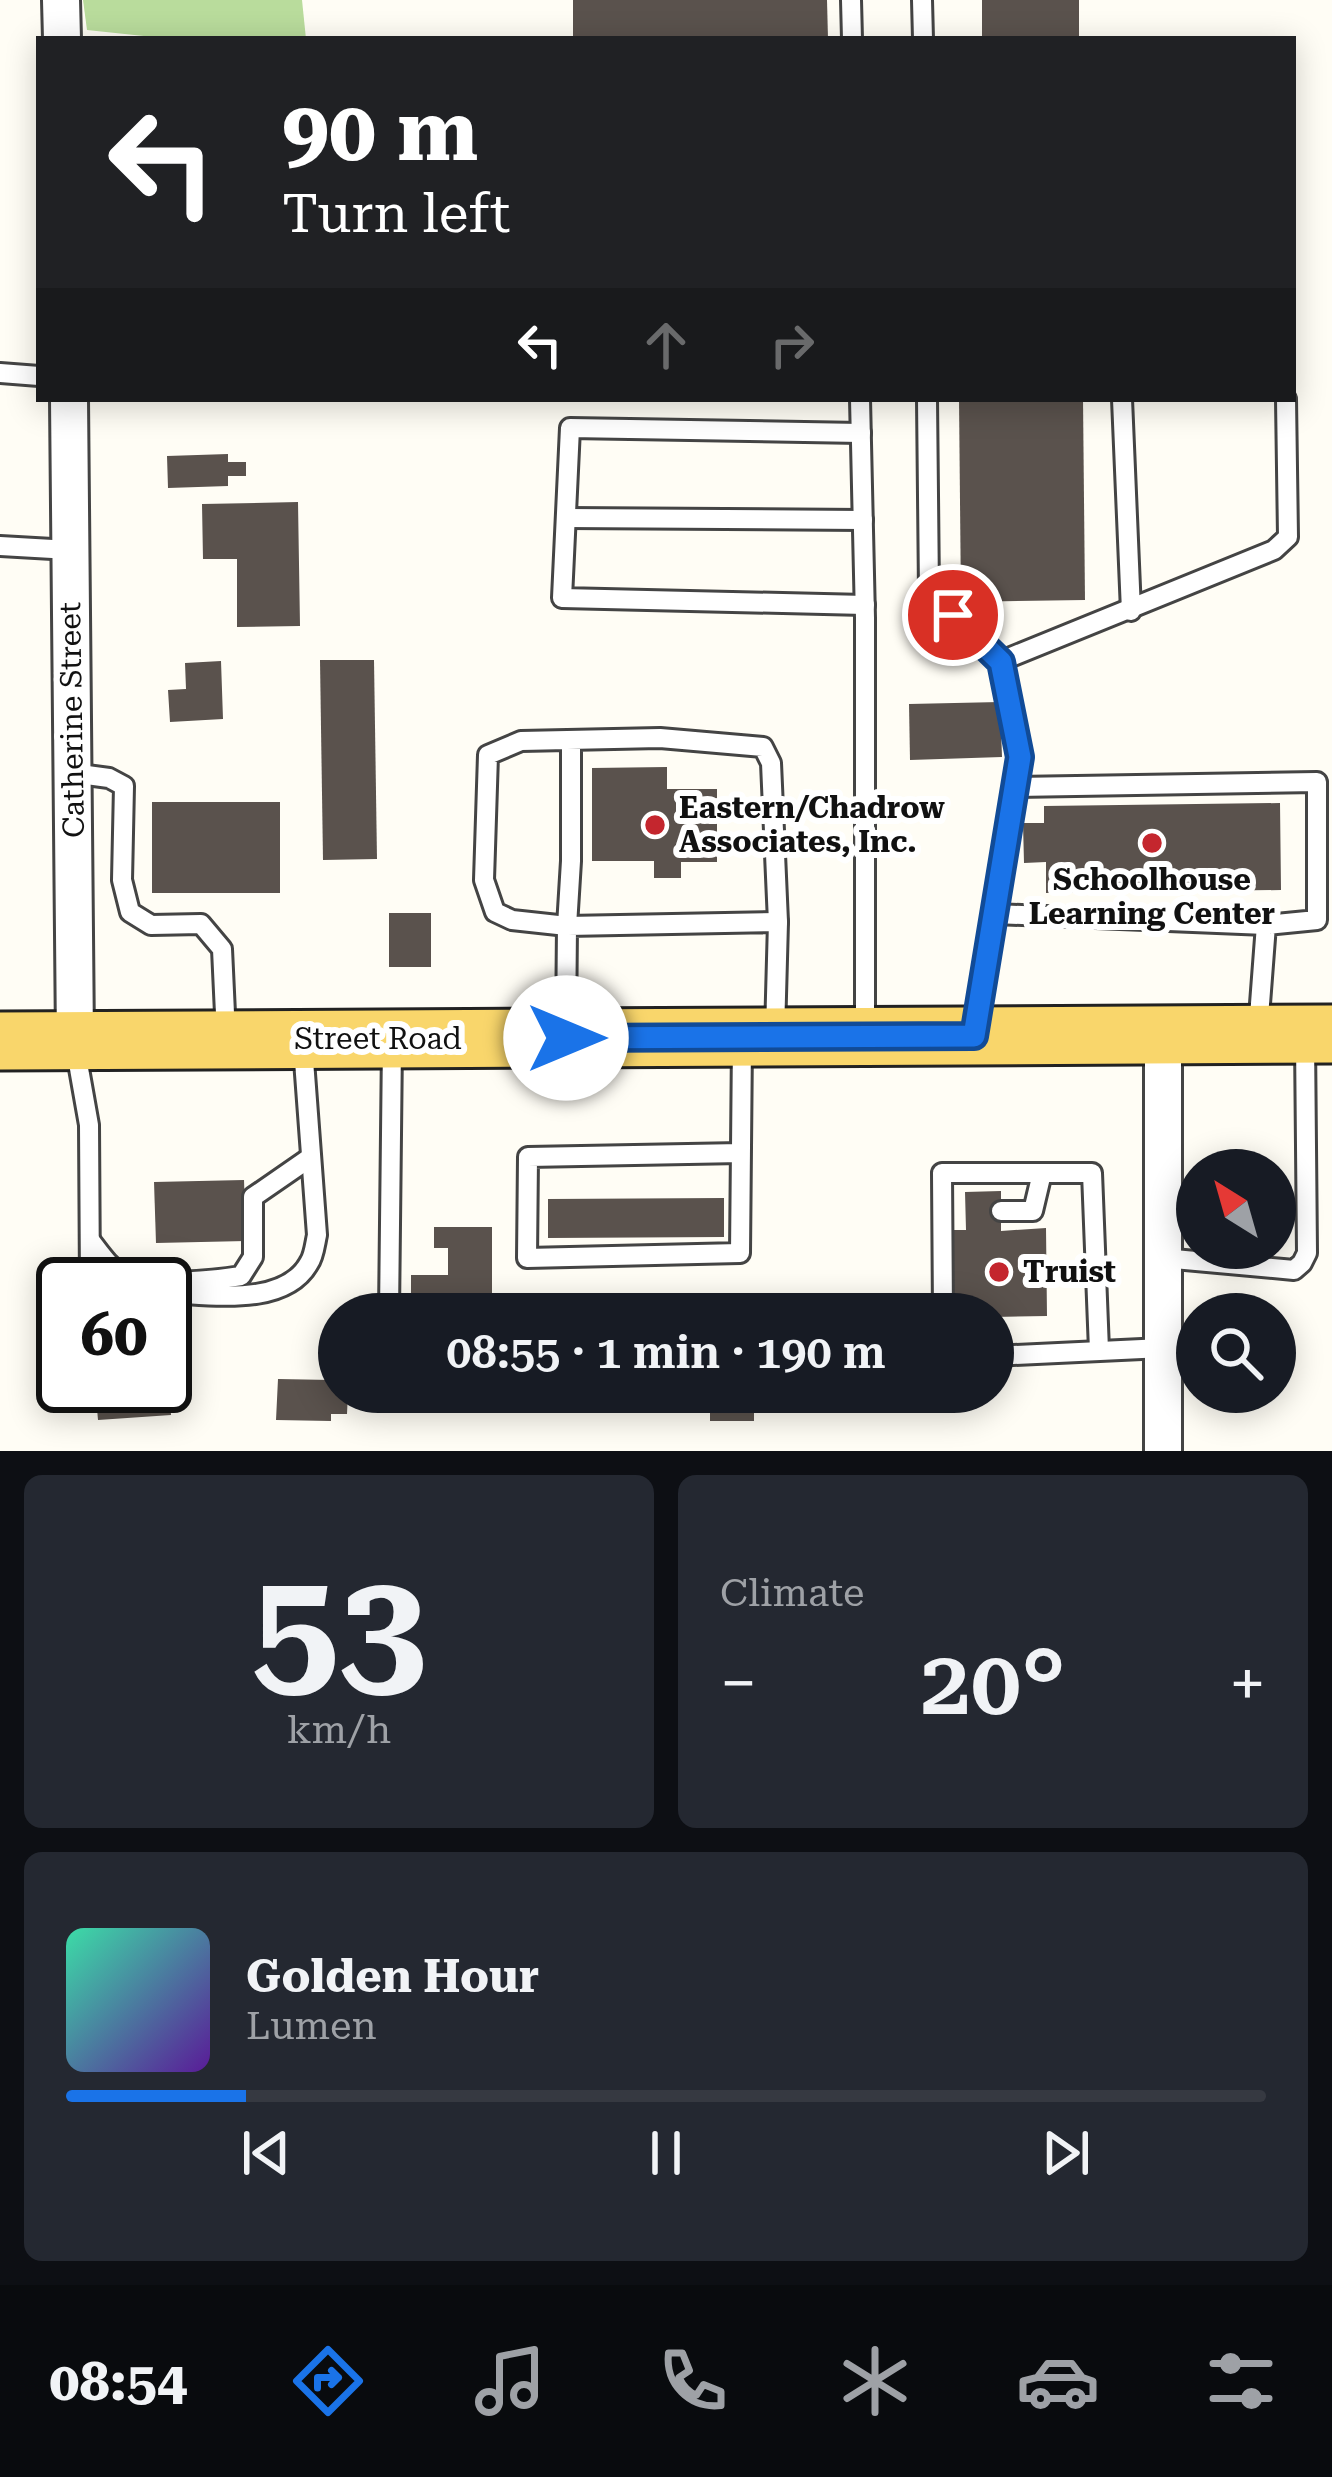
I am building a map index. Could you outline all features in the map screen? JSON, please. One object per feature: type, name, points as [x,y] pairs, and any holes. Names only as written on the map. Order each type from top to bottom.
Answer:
[{"type":"main road","name":"Street Road","points":[[0,1041],[1298,1034]]},
{"type":"street","points":[[61,0],[62,36]]},
{"type":"street","name":"Catherine Street","points":[[69,402],[75,1041]]},
{"type":"street","points":[[1162,1035],[1163,1451]]},
{"type":"lane","points":[[851,0],[852,36]]},
{"type":"lane","points":[[922,0],[922,36]]},
{"type":"lane","points":[[0,373],[36,376]]},
{"type":"lane","points":[[860,402],[865,1036]]},
{"type":"lane","points":[[927,402],[929,591],[1001,662],[1020,757],[974,1036]]},
{"type":"lane","points":[[1122,402],[1131,610]]},
{"type":"lane","points":[[1001,662],[1274,550],[1288,537],[1286,402]]},
{"type":"lane","points":[[861,433],[570,428],[562,598],[865,605]]},
{"type":"lane","points":[[566,518],[863,520]]},
{"type":"lane","points":[[0,546],[70,550]]},
{"type":"lane","points":[[741,1153],[528,1157],[527,1258],[740,1253],[741,1153],[778,922],[771,763],[764,747],[660,738],[521,741],[488,755],[484,880],[495,912],[512,920],[567,926],[778,922]]},
{"type":"lane","points":[[566,1038],[571,740]]},
{"type":"lane","points":[[72,773],[109,778],[124,786],[122,880],[130,911],[151,925],[201,924],[222,949],[226,1040]]},
{"type":"lane","points":[[994,914],[1265,925],[1317,920],[1317,782],[1015,787]]},
{"type":"lane","points":[[1163,1258],[1294,1270],[1307,1253],[1298,1034],[1265,925]]},
{"type":"lane","points":[[389,1293],[392,1039]]},
{"type":"lane","points":[[192,1293],[265,1294],[291,1284],[310,1262],[316,1235],[302,1040]]},
{"type":"lane","points":[[75,1041],[89,1125],[90,1257]]},
{"type":"lane","points":[[90,1240],[128,1279],[241,1276],[253,1257],[253,1196],[311,1156]]},
{"type":"lane","points":[[943,1293],[942,1173],[1092,1174],[1099,1350]]},
{"type":"lane","points":[[1001,1211],[1033,1211],[1042,1173]]},
{"type":"lane","points":[[942,1211],[965,1211]]},
{"type":"lane","points":[[1014,1355],[1163,1348]]},
{"type":"green space","points":[[83,0],[302,0],[306,36],[144,36],[87,30]]},
{"type":"building","points":[[573,0],[827,0],[828,36],[573,36]]},
{"type":"building","points":[[982,0],[1079,0],[1079,36],[982,36]]},
{"type":"building","points":[[959,402],[1083,402],[1085,600],[961,602]]},
{"type":"building","points":[[228,454],[228,462],[246,462],[246,476],[228,476],[228,486],[168,488],[167,456]]},
{"type":"building","points":[[298,502],[300,626],[237,627],[237,559],[203,559],[202,504]]},
{"type":"building","points":[[320,660],[374,660],[377,859],[323,860]]},
{"type":"building","points":[[221,661],[223,719],[170,722],[168,690],[186,689],[185,663]]},
{"type":"building","points":[[1000,702],[1002,757],[910,760],[909,704]]},
{"type":"building","name":"Eastern/Chadrow Associates, Inc.","points":[[667,767],[667,789],[717,789],[717,862],[681,862],[681,878],[654,878],[654,861],[592,861],[592,768]]},
{"type":"building","points":[[152,802],[280,802],[280,893],[152,893]]},
{"type":"building","name":"Schoolhouse Learning Center","points":[[1280,803],[1281,890],[1046,893],[1046,862],[1024,863],[1023,823],[1044,823],[1044,806]]},
{"type":"building","points":[[389,913],[431,913],[431,967],[389,967]]},
{"type":"building","points":[[244,1180],[246,1241],[156,1243],[154,1182]]},
{"type":"building","name":"Truist","points":[[1001,1191],[1001,1231],[1046,1228],[1047,1316],[1014,1317],[1014,1293],[953,1293],[952,1230],[966,1230],[965,1192]]},
{"type":"building","points":[[724,1198],[724,1237],[548,1238],[548,1199]]},
{"type":"building","points":[[434,1227],[492,1227],[492,1293],[411,1293],[411,1275],[448,1275],[448,1248],[434,1248]]},
{"type":"building","points":[[278,1379],[318,1380],[318,1413],[347,1413],[331,1414],[331,1421],[276,1420]]},
{"type":"building","points":[[97,1413],[171,1413],[171,1415],[98,1420]]},
{"type":"building","points":[[710,1413],[754,1413],[754,1421],[710,1421]]},
{"type":"place","name":"Eastern/Chadrow Associates, Inc.","points":[[655,825]]},
{"type":"place","name":"Schoolhouse Learning Center","points":[[1152,843]]},
{"type":"place","name":"Truist","points":[[999,1272]]},
{"type":"route","points":[[566,1038],[974,1036],[1020,757],[1001,662],[953,615]]}]
